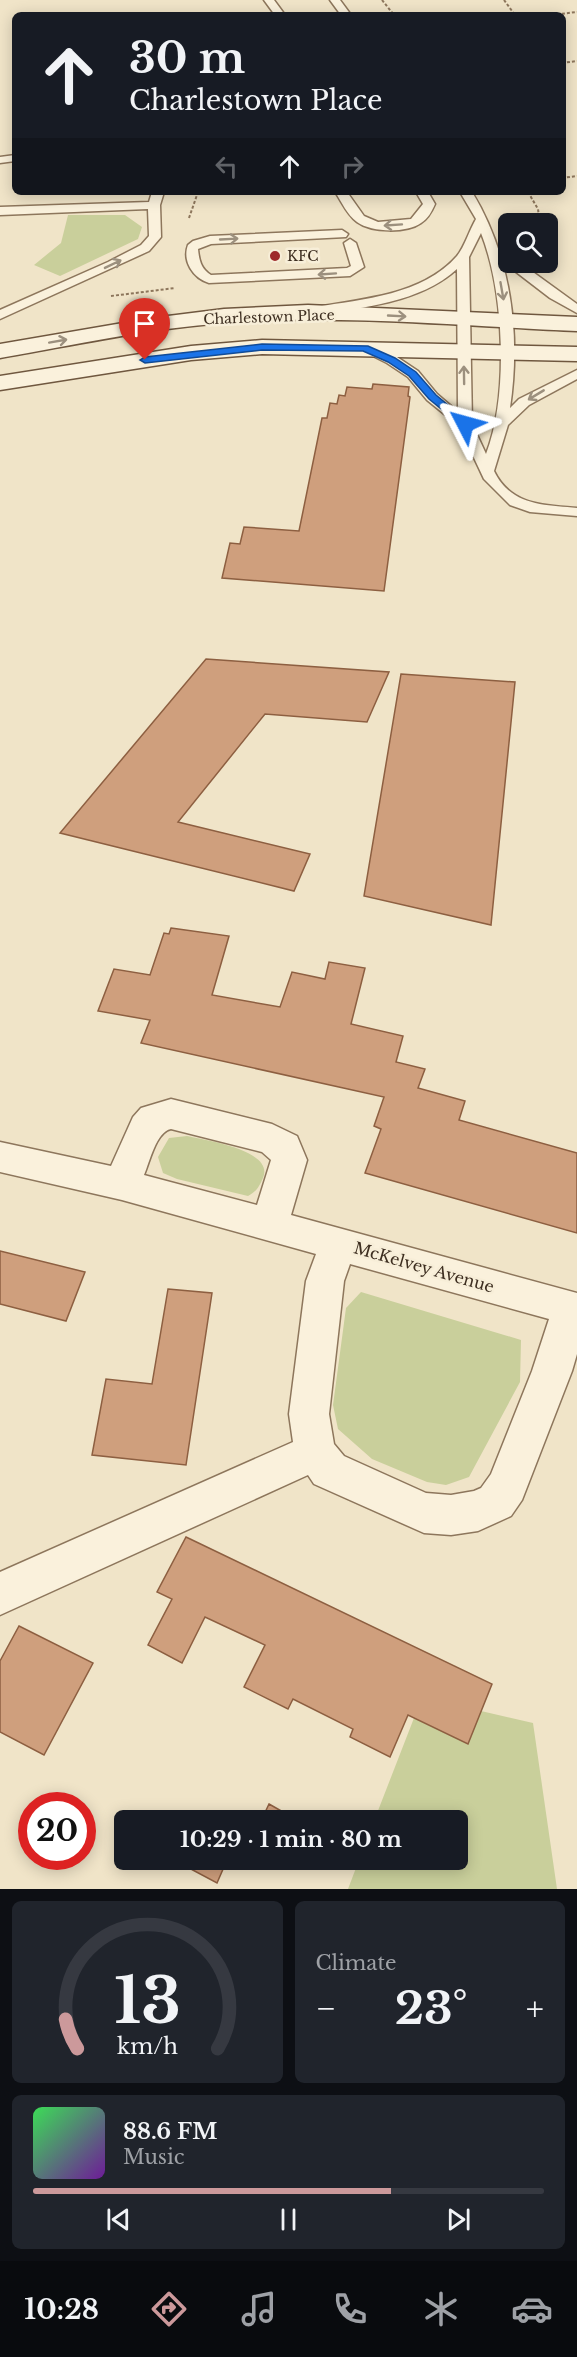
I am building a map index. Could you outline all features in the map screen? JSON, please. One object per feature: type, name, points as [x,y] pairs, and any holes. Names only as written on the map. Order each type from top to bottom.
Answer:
[{"type":"street","name":"Charlestown Place","points":[[0,351],[152,325],[224,316],[308,312],[577,324]]},
{"type":"street","name":"Charlestown Place","points":[[0,383],[51,373],[191,353],[262,347],[577,354]]},
{"type":"street","points":[[122,1184],[146,1128],[154,1118],[171,1114],[272,1139],[284,1147],[289,1161],[270,1224]]},
{"type":"street","name":"McKelvey Avenue","points":[[0,1157],[122,1184],[574,1309]]},
{"type":"street","points":[[339,1243],[326,1281],[309,1414],[315,1452],[329,1470],[424,1513],[452,1515],[478,1511],[496,1502],[507,1486],[574,1309]]},
{"type":"street","points":[[0,1594],[315,1452]]},
{"type":"lane","points":[[343,195],[361,221],[371,225],[393,226],[414,222],[425,213],[429,204],[424,195]]},
{"type":"lane","points":[[468,195],[475,205],[495,251],[507,321],[507,352],[500,433],[487,471]]},
{"type":"lane","points":[[0,211],[156,198],[155,237],[145,248],[0,315]]},
{"type":"lane","points":[[308,312],[413,291],[432,284],[450,271],[463,257],[481,221]]},
{"type":"lane","points":[[346,238],[358,267],[350,272],[209,279],[197,270],[192,254],[192,248],[197,244],[210,240],[346,238]]},
{"type":"lane","points":[[463,257],[465,424],[491,480],[515,502],[530,508],[577,512]]},
{"type":"lane","points":[[525,273],[577,309]]},
{"type":"lane","points":[[364,348],[392,360],[413,374],[432,397],[465,424]]},
{"type":"lane","points":[[501,424],[524,402],[577,374]]},
{"type":"path","points":[[382,0],[392,12]]},
{"type":"path","points":[[530,195],[539,213]]},
{"type":"green space","points":[[68,215],[125,215],[142,227],[138,239],[60,276],[34,265],[61,243]]},
{"type":"green space","points":[[187,1136],[236,1148],[259,1160],[264,1168],[263,1178],[254,1192],[248,1196],[177,1179],[163,1173],[158,1157],[169,1138]]},
{"type":"green space","points":[[361,1292],[521,1340],[520,1382],[469,1477],[446,1485],[427,1482],[372,1459],[338,1429],[333,1405],[346,1308]]},
{"type":"green space","points":[[481,1711],[533,1723],[557,1889],[348,1889],[355,1870],[468,1870],[468,1810],[378,1810],[414,1718],[468,1744]]},
{"type":"building","points":[[373,384],[409,387],[408,396],[410,397],[384,591],[222,578],[230,543],[240,544],[244,527],[299,531],[322,418],[327,418],[330,403],[337,404],[339,395],[345,396],[347,387],[372,389]]},
{"type":"building","points":[[206,659],[389,672],[367,722],[265,714],[178,822],[310,854],[294,891],[60,833]]},
{"type":"building","points":[[401,674],[515,682],[491,925],[364,896]]},
{"type":"building","points":[[171,928],[229,936],[212,995],[280,1007],[292,972],[325,979],[329,962],[365,968],[351,1024],[403,1036],[396,1062],[425,1069],[418,1088],[465,1101],[459,1120],[577,1153],[577,1233],[365,1173],[381,1129],[374,1126],[384,1097],[141,1043],[150,1020],[98,1011],[114,969],[150,975],[164,933],[169,934]]},
{"type":"building","points":[[0,1251],[85,1272],[66,1321],[0,1304]]},
{"type":"building","points":[[168,1289],[212,1293],[186,1465],[92,1455],[106,1379],[152,1384]]},
{"type":"building","points":[[186,1537],[492,1684],[468,1744],[408,1715],[390,1757],[350,1737],[353,1729],[293,1699],[288,1709],[244,1687],[265,1645],[205,1617],[182,1663],[148,1645],[172,1599],[157,1592]]},
{"type":"building","points":[[19,1626],[93,1663],[44,1755],[0,1732],[0,1661]]},
{"type":"building","points":[[269,1804],[280,1810],[266,1810]]},
{"type":"building","points":[[193,1870],[223,1870],[217,1883]]},
{"type":"place","name":"KFC","points":[[275,256]]},
{"type":"route","points":[[145,360],[191,353],[262,347],[364,348],[392,360],[413,374],[432,397],[465,424]]}]
